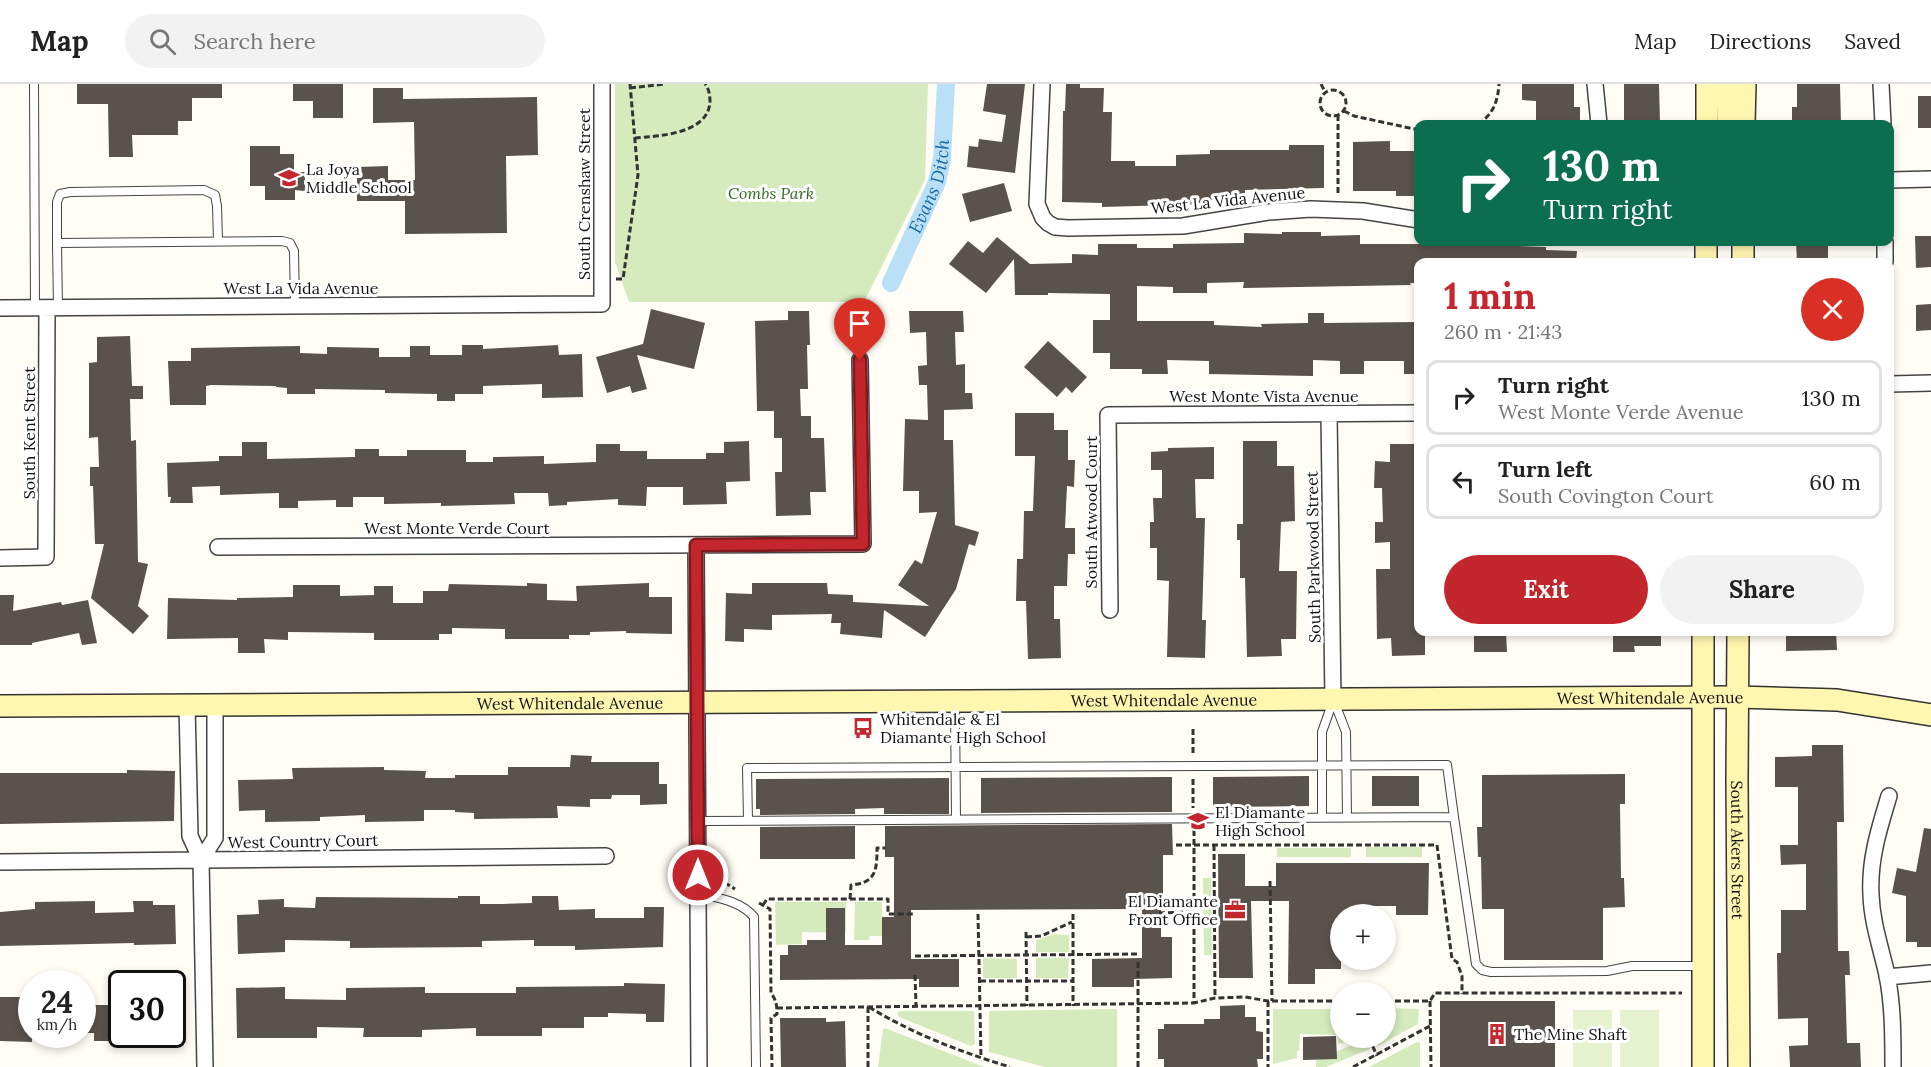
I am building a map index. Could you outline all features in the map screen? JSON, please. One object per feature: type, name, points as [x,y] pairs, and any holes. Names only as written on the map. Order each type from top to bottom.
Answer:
[{"type":"street","name":"South Crenshaw Street","points":[[602,84],[602,304]]},
{"type":"street","name":"West La Vida Avenue","points":[[1042,84],[1037,201],[1043,218],[1050,225],[1068,228],[1162,227],[1211,223],[1283,211],[1324,209],[1363,211],[1414,219]]},
{"type":"street","points":[[1595,84],[1599,120]]},
{"type":"street","points":[[1707,84],[1707,120]]},
{"type":"street","points":[[1727,84],[1728,120]]},
{"type":"street","points":[[1744,120],[1745,84]]},
{"type":"street","points":[[1881,84],[1883,120]]},
{"type":"street","points":[[1894,180],[1931,179]]},
{"type":"street","name":"West La Vida Avenue","points":[[0,308],[602,304]]},
{"type":"street","name":"South Kent Street","points":[[0,558],[46,558],[47,308]]},
{"type":"street","name":"West Monte Verde Court","points":[[218,547],[863,544],[860,360]]},
{"type":"street","points":[[1894,384],[1931,383]]},
{"type":"street","name":"West Monte Vista Avenue","points":[[1108,415],[1414,413]]},
{"type":"street","name":"South Parkwood Street","points":[[1329,414],[1333,700]]},
{"type":"street","name":"South Atwood Court","points":[[1108,415],[1110,610]]},
{"type":"street","points":[[696,545],[699,1067]]},
{"type":"street","name":"South Akers Street","points":[[1703,636],[1703,1067]]},
{"type":"street","name":"South Akers Street","points":[[1738,636],[1739,1067]]},
{"type":"street","name":"West Whitendale Avenue","points":[[0,706],[1738,697],[1837,700],[1931,715]]},
{"type":"street","points":[[187,705],[190,836],[201,860],[205,1067]]},
{"type":"street","points":[[201,860],[215,838],[215,705]]},
{"type":"street","points":[[1889,796],[1873,847],[1870,893],[1873,925],[1887,977],[1893,1067]]},
{"type":"street","name":"West Country Court","points":[[0,862],[606,856]]},
{"type":"street","points":[[1887,977],[1931,973]]},
{"type":"lane","points":[[34,84],[47,308]]},
{"type":"lane","points":[[47,308],[57,269],[57,202],[60,194],[204,190],[214,195],[217,206],[218,241]]},
{"type":"lane","points":[[57,243],[218,241],[290,243],[294,251],[295,306]]},
{"type":"lane","points":[[1323,817],[1322,732],[1333,700]]},
{"type":"lane","points":[[1333,700],[1346,732],[1347,817]]},
{"type":"lane","points":[[955,702],[956,819]]},
{"type":"lane","points":[[748,821],[747,768],[1447,765],[1476,964],[1482,970],[1491,972],[1607,971],[1632,966],[1703,966]]},
{"type":"lane","points":[[698,821],[1454,817]]},
{"type":"lane","points":[[698,893],[730,902],[749,911],[754,917],[756,1067]]},
{"type":"path","points":[[602,279],[623,279],[638,175],[630,86],[665,84]]},
{"type":"path","points":[[635,138],[680,131],[707,116],[710,97],[705,84]]},
{"type":"path","points":[[1321,84],[1325,92]]},
{"type":"path","points":[[1485,120],[1495,106],[1499,84]]},
{"type":"path","points":[[1334,90],[1342,93],[1345,102],[1344,111],[1338,115],[1328,115],[1321,109],[1321,99],[1325,92],[1334,90]]},
{"type":"path","points":[[1344,111],[1363,118],[1414,129]]},
{"type":"path","points":[[1338,115],[1338,194]]},
{"type":"path","points":[[1194,818],[1194,1003]]},
{"type":"path","points":[[1176,845],[1437,845],[1452,959],[1457,962],[1462,976],[1462,994]]},
{"type":"path","points":[[1214,845],[1215,998]]},
{"type":"path","points":[[850,900],[851,885],[861,884],[872,876],[877,864],[877,848],[885,848]]},
{"type":"path","points":[[1268,1067],[1270,881]]},
{"type":"path","points":[[754,917],[767,900],[888,899],[888,914],[915,914]]},
{"type":"path","points":[[1159,913],[1194,912]]},
{"type":"path","points":[[978,914],[981,1058]]},
{"type":"path","points":[[1073,914],[1073,1006]]},
{"type":"path","points":[[1027,1006],[1026,934],[1041,936],[1073,922]]},
{"type":"path","points":[[915,956],[1138,954]]},
{"type":"path","points":[[1138,962],[1138,1067]]},
{"type":"path","points":[[915,975],[916,1005]]},
{"type":"path","points":[[980,981],[1073,981]]},
{"type":"path","points":[[1431,1067],[1430,1001],[1435,993],[1682,993]]},
{"type":"path","points":[[777,1008],[916,1005],[1073,1006],[1194,1003],[1215,998],[1245,997],[1270,1001],[1330,1001]]},
{"type":"path","points":[[1396,1001],[1430,1001]]},
{"type":"path","points":[[868,1006],[894,1023],[918,1034],[1010,1067]]},
{"type":"path","points":[[868,1006],[868,1067]]},
{"type":"path","points":[[1353,1067],[1430,1026]]},
{"type":"path","points":[[1373,1048],[1377,1056]]},
{"type":"green space","name":"Combs Park","points":[[615,84],[928,84],[925,180],[864,302],[629,302],[615,262]]},
{"type":"green space","points":[[1366,847],[1422,847],[1422,857],[1366,857]]},
{"type":"green space","points":[[1277,848],[1351,848],[1351,857],[1277,857]]},
{"type":"green space","points":[[1203,878],[1211,878],[1212,955],[1204,955]]},
{"type":"green space","points":[[775,902],[846,902],[846,933],[802,932],[802,944],[776,945]]},
{"type":"green space","points":[[855,902],[882,902],[882,936],[870,936],[869,940],[854,940]]},
{"type":"green space","points":[[1054,934],[1069,935],[1069,952],[1036,952],[1036,940]]},
{"type":"green space","points":[[983,958],[1017,959],[1017,978],[983,978]]},
{"type":"green space","points":[[1036,958],[1069,958],[1068,978],[1036,978]]},
{"type":"green space","points":[[1396,1008],[1419,1009],[1418,1024],[1396,1036]]},
{"type":"green space","points":[[1117,1009],[1117,1067],[1045,1067],[989,1052],[989,1011]]},
{"type":"green space","points":[[1273,1009],[1330,1009],[1330,1035],[1300,1034],[1297,1058],[1273,1064]]},
{"type":"green space","points":[[1573,1010],[1612,1010],[1612,1067],[1573,1067]]},
{"type":"green space","points":[[1620,1010],[1659,1010],[1659,1067],[1620,1067]]},
{"type":"green space","points":[[900,1011],[974,1011],[975,1044],[971,1046],[899,1017],[897,1013]]},
{"type":"green space","points":[[885,1028],[984,1067],[878,1067]]},
{"type":"green space","points":[[1417,1042],[1420,1043],[1420,1067],[1369,1067]]},
{"type":"green space","points":[[1345,1048],[1370,1049],[1326,1067],[1316,1067],[1316,1059]]},
{"type":"building","points":[[77,84],[222,84],[222,98],[192,98],[192,121],[178,121],[178,135],[132,135],[133,157],[109,157],[108,104],[77,104]]},
{"type":"building","points":[[293,84],[343,84],[343,118],[313,118],[313,101],[293,101]]},
{"type":"building","points":[[987,84],[1025,84],[1015,173],[967,167],[969,146],[978,147],[979,139],[1002,142],[1006,115],[983,111]]},
{"type":"building","points":[[1066,84],[1080,84],[1080,88],[1104,88],[1103,112],[1112,112],[1111,161],[1135,161],[1135,166],[1176,166],[1176,155],[1210,154],[1210,150],[1289,150],[1289,145],[1324,145],[1324,188],[1245,190],[1245,199],[1206,200],[1206,204],[1102,207],[1102,203],[1062,202],[1063,111],[1065,111]]},
{"type":"building","points":[[1522,84],[1574,84],[1574,107],[1580,107],[1580,120],[1536,120],[1536,101],[1522,100]]},
{"type":"building","points":[[1624,84],[1659,84],[1660,120],[1624,120]]},
{"type":"building","points":[[1797,84],[1840,84],[1841,120],[1792,120],[1792,107],[1797,107]]},
{"type":"building","points":[[373,88],[403,88],[403,99],[537,97],[538,155],[506,156],[507,233],[405,234],[405,201],[357,201],[357,167],[388,166],[388,180],[415,180],[414,122],[373,123]]},
{"type":"building","points":[[1918,96],[1931,96],[1931,128],[1918,128]]},
{"type":"building","points":[[1390,141],[1390,151],[1414,151],[1414,196],[1396,196],[1396,191],[1353,191],[1353,142]]},
{"type":"building","points":[[250,146],[280,146],[280,154],[294,154],[294,172],[305,172],[305,191],[295,190],[295,200],[265,200],[265,186],[250,186]]},
{"type":"building","points":[[1004,183],[1012,211],[970,222],[962,194]]},
{"type":"building","points":[[1282,232],[1321,232],[1321,236],[1360,235],[1360,244],[1546,247],[1546,250],[1577,251],[1576,258],[1414,258],[1414,283],[1410,283],[1411,285],[1243,288],[1244,282],[1207,283],[1207,293],[1173,293],[1173,287],[1137,286],[1137,321],[1214,321],[1214,325],[1262,327],[1261,324],[1308,323],[1308,313],[1324,313],[1324,323],[1414,322],[1414,374],[1404,374],[1404,361],[1364,361],[1364,374],[1340,374],[1340,361],[1313,360],[1313,376],[1209,374],[1209,361],[1167,360],[1168,374],[1142,374],[1142,369],[1110,369],[1110,353],[1093,353],[1093,320],[1110,320],[1110,294],[1015,295],[1014,259],[986,293],[949,264],[968,241],[983,253],[997,237],[1030,264],[1072,263],[1072,254],[1098,255],[1098,244],[1137,244],[1137,248],[1173,248],[1173,244],[1244,243],[1244,233],[1282,234]]},
{"type":"building","points":[[1915,236],[1931,236],[1931,267],[1916,268]]},
{"type":"building","points":[[1796,246],[1828,246],[1828,258],[1797,258]]},
{"type":"building","points":[[1931,304],[1931,330],[1916,331],[1916,305]]},
{"type":"building","points":[[651,309],[705,323],[694,369],[637,355],[647,389],[632,393],[630,386],[607,393],[596,357],[643,344]]},
{"type":"building","points":[[788,311],[809,311],[808,389],[800,389],[801,416],[811,416],[811,438],[824,438],[826,492],[810,492],[811,515],[776,516],[775,472],[782,472],[782,438],[774,438],[774,411],[757,411],[755,321],[788,320]]},
{"type":"building","points":[[909,311],[963,311],[964,332],[955,332],[956,365],[965,364],[965,393],[972,393],[973,409],[944,410],[944,440],[953,440],[955,525],[979,532],[975,546],[969,544],[956,589],[925,637],[884,610],[882,638],[840,634],[841,623],[831,623],[832,614],[772,615],[772,630],[744,629],[744,642],[725,641],[726,593],[752,594],[752,583],[827,583],[828,594],[853,595],[853,602],[929,606],[898,585],[915,560],[922,564],[937,512],[919,513],[919,491],[903,491],[905,419],[928,420],[927,385],[919,385],[918,366],[927,365],[926,332],[910,333]]},
{"type":"building","points":[[130,336],[132,386],[143,386],[143,399],[130,399],[131,441],[136,440],[138,562],[148,564],[138,606],[149,616],[133,634],[91,598],[104,544],[95,544],[93,486],[90,486],[90,467],[99,467],[98,437],[89,438],[89,363],[97,362],[97,337]]},
{"type":"building","points":[[1048,341],[1087,377],[1072,393],[1066,387],[1057,397],[1024,367]]},
{"type":"building","points":[[462,345],[483,345],[483,349],[558,345],[559,355],[582,354],[583,397],[542,398],[542,384],[483,386],[483,394],[455,394],[455,401],[437,401],[437,394],[385,393],[385,390],[315,389],[315,394],[287,394],[287,388],[276,386],[211,385],[206,386],[206,405],[170,405],[168,361],[191,361],[191,348],[300,346],[300,353],[327,354],[327,347],[379,348],[379,357],[410,357],[410,346],[430,346],[430,355],[462,355]]},
{"type":"building","points":[[1015,413],[1054,413],[1054,430],[1068,430],[1068,460],[1075,460],[1074,487],[1067,486],[1065,528],[1075,528],[1075,554],[1068,554],[1067,586],[1054,586],[1054,619],[1060,619],[1061,658],[1028,659],[1026,601],[1016,601],[1017,559],[1023,559],[1024,511],[1033,511],[1035,456],[1015,456]]},
{"type":"building","points":[[749,441],[750,481],[726,482],[727,504],[683,505],[683,487],[647,487],[646,506],[618,505],[618,499],[567,502],[567,505],[549,506],[548,493],[514,493],[515,504],[441,506],[441,503],[384,504],[384,497],[353,497],[353,507],[336,507],[336,500],[298,501],[298,508],[279,508],[279,493],[220,495],[220,486],[192,487],[193,503],[170,503],[171,497],[168,497],[167,463],[219,461],[219,456],[242,456],[242,442],[267,442],[267,459],[355,457],[355,449],[379,449],[379,456],[407,456],[407,450],[466,450],[466,462],[493,462],[493,457],[544,456],[544,464],[596,462],[596,444],[620,444],[620,451],[647,451],[647,459],[706,459],[706,453],[724,453],[724,442]]},
{"type":"building","points":[[1243,441],[1277,441],[1277,466],[1294,466],[1295,521],[1281,522],[1279,571],[1297,571],[1296,639],[1281,639],[1282,656],[1247,657],[1245,578],[1240,578],[1240,540],[1237,540],[1237,524],[1243,524]]},
{"type":"building","points":[[1390,444],[1414,444],[1414,636],[1425,636],[1425,655],[1392,656],[1391,638],[1377,639],[1376,569],[1390,569],[1390,542],[1375,543],[1375,522],[1383,522],[1382,488],[1374,488],[1375,461],[1390,462]]},
{"type":"building","points":[[1214,447],[1214,479],[1195,479],[1196,518],[1205,518],[1202,620],[1206,620],[1205,658],[1167,657],[1169,581],[1157,580],[1157,548],[1150,548],[1150,522],[1154,522],[1153,498],[1162,498],[1162,470],[1151,470],[1151,452],[1168,451],[1168,448]]},
{"type":"building","points":[[527,583],[547,584],[547,600],[577,601],[576,586],[649,583],[649,597],[672,597],[672,634],[626,633],[626,631],[590,632],[590,635],[569,635],[569,639],[505,639],[505,629],[452,628],[452,634],[439,634],[439,640],[374,640],[374,633],[288,632],[288,640],[264,639],[265,653],[238,653],[238,638],[167,639],[168,598],[237,600],[237,598],[293,597],[293,585],[340,585],[340,596],[374,595],[374,586],[393,586],[393,603],[423,603],[423,591],[448,591],[449,584],[527,586]]},
{"type":"building","points":[[0,595],[14,595],[13,611],[61,602],[62,605],[88,600],[97,643],[82,645],[79,633],[32,643],[32,645],[0,645]]},
{"type":"building","points":[[1474,636],[1506,636],[1507,652],[1474,652]]},
{"type":"building","points":[[1613,636],[1661,636],[1661,646],[1634,646],[1635,652],[1613,652]]},
{"type":"building","points":[[1786,636],[1836,636],[1837,650],[1786,651]]},
{"type":"building","points":[[1812,745],[1843,745],[1844,822],[1837,822],[1838,951],[1849,951],[1850,975],[1845,975],[1847,1043],[1860,1043],[1861,1067],[1790,1067],[1789,1046],[1808,1045],[1808,1018],[1778,1019],[1777,953],[1781,953],[1781,910],[1806,910],[1806,864],[1781,865],[1780,845],[1798,845],[1798,787],[1775,787],[1775,757],[1812,756]]},
{"type":"building","points":[[571,755],[592,756],[591,762],[659,762],[659,784],[667,784],[667,804],[640,805],[640,795],[612,795],[611,799],[590,799],[590,807],[557,806],[558,818],[474,819],[474,813],[455,812],[455,810],[424,810],[424,821],[365,822],[365,815],[320,817],[320,821],[265,822],[265,810],[239,811],[238,780],[293,779],[292,768],[384,767],[384,770],[426,771],[425,778],[455,778],[455,775],[508,775],[508,767],[570,767]]},
{"type":"building","points":[[127,770],[175,771],[174,821],[0,824],[0,773],[127,773]]},
{"type":"building","points":[[1625,774],[1625,804],[1620,804],[1621,878],[1624,878],[1625,907],[1603,908],[1603,960],[1504,960],[1504,909],[1482,909],[1481,857],[1478,857],[1477,827],[1482,827],[1482,775]]},
{"type":"building","points":[[1309,776],[1309,806],[1213,807],[1213,777]]},
{"type":"building","points":[[1372,776],[1419,776],[1419,806],[1372,806]]},
{"type":"building","points":[[1172,777],[1172,812],[981,813],[981,778]]},
{"type":"building","points":[[949,778],[949,814],[884,814],[884,808],[855,809],[855,814],[760,815],[760,809],[756,809],[756,779]]},
{"type":"building","points":[[1172,824],[1173,855],[1163,855],[1161,937],[1172,937],[1172,978],[1134,979],[1134,987],[1092,987],[1092,959],[1142,958],[1142,909],[911,910],[911,959],[959,959],[959,987],[919,987],[919,979],[780,980],[780,955],[788,955],[788,945],[807,945],[807,940],[826,940],[826,908],[845,908],[845,945],[882,945],[882,917],[894,917],[894,857],[885,857],[885,826]]},
{"type":"building","points":[[855,826],[855,859],[760,859],[760,827]]},
{"type":"building","points":[[1924,828],[1931,829],[1931,947],[1917,947],[1917,942],[1906,942],[1906,896],[1892,893],[1897,868],[1916,872]]},
{"type":"building","points":[[1218,854],[1245,854],[1245,886],[1276,886],[1276,863],[1429,863],[1428,915],[1396,915],[1396,904],[1330,904],[1330,969],[1315,969],[1315,984],[1288,984],[1289,901],[1251,901],[1253,978],[1219,978]]},
{"type":"building","points":[[458,896],[480,896],[480,904],[502,904],[532,903],[532,896],[558,896],[559,910],[595,909],[595,918],[644,918],[644,907],[664,907],[663,947],[575,950],[575,946],[534,946],[534,940],[482,941],[482,947],[350,948],[350,941],[285,940],[285,952],[238,954],[237,915],[259,914],[258,900],[284,899],[284,907],[315,908],[316,897],[458,898]]},
{"type":"building","points":[[95,901],[95,913],[134,912],[133,901],[153,901],[153,905],[175,905],[176,944],[0,946],[0,912],[35,909],[35,902]]},
{"type":"building","points":[[624,983],[665,984],[664,1022],[646,1022],[646,1014],[608,1013],[608,1017],[584,1017],[584,1028],[542,1028],[542,1036],[476,1036],[476,1028],[422,1030],[422,1037],[363,1037],[364,1028],[317,1027],[317,1038],[237,1038],[236,988],[285,987],[285,999],[346,1000],[346,988],[425,987],[425,993],[516,993],[516,987],[624,986]]},
{"type":"building","points":[[0,997],[18,997],[18,1042],[0,1041]]},
{"type":"building","name":"The Mine Shaft","points":[[1440,1001],[1555,1001],[1555,1067],[1440,1067]]},
{"type":"building","points":[[96,1005],[108,1005],[108,1041],[96,1041]]},
{"type":"building","points":[[1245,1005],[1245,1017],[1256,1017],[1256,1031],[1263,1032],[1263,1059],[1257,1059],[1258,1067],[1164,1067],[1164,1059],[1158,1059],[1158,1029],[1164,1029],[1164,1024],[1204,1024],[1204,1019],[1220,1019],[1220,1006]]},
{"type":"building","points":[[780,1018],[826,1018],[826,1022],[845,1021],[846,1067],[781,1067]]},
{"type":"building","points":[[1330,1036],[1330,1048],[1337,1048],[1337,1059],[1303,1060],[1303,1037]]},
{"type":"waterway","name":"Evans Ditch","points":[[891,283],[937,182],[942,159],[946,84]]},
{"type":"place","name":"La Joya Middle School","points":[[289,178]]},
{"type":"place","name":"Whitendale & El Diamante High School","points":[[863,728]]},
{"type":"place","name":"El Diamante High School","points":[[1198,821]]},
{"type":"place","name":"El Diamante Front Office","points":[[1235,910]]},
{"type":"place","name":"The Mine Shaft","points":[[1497,1034]]},
{"type":"route","points":[[698,875],[696,545],[863,544],[860,360]]}]
